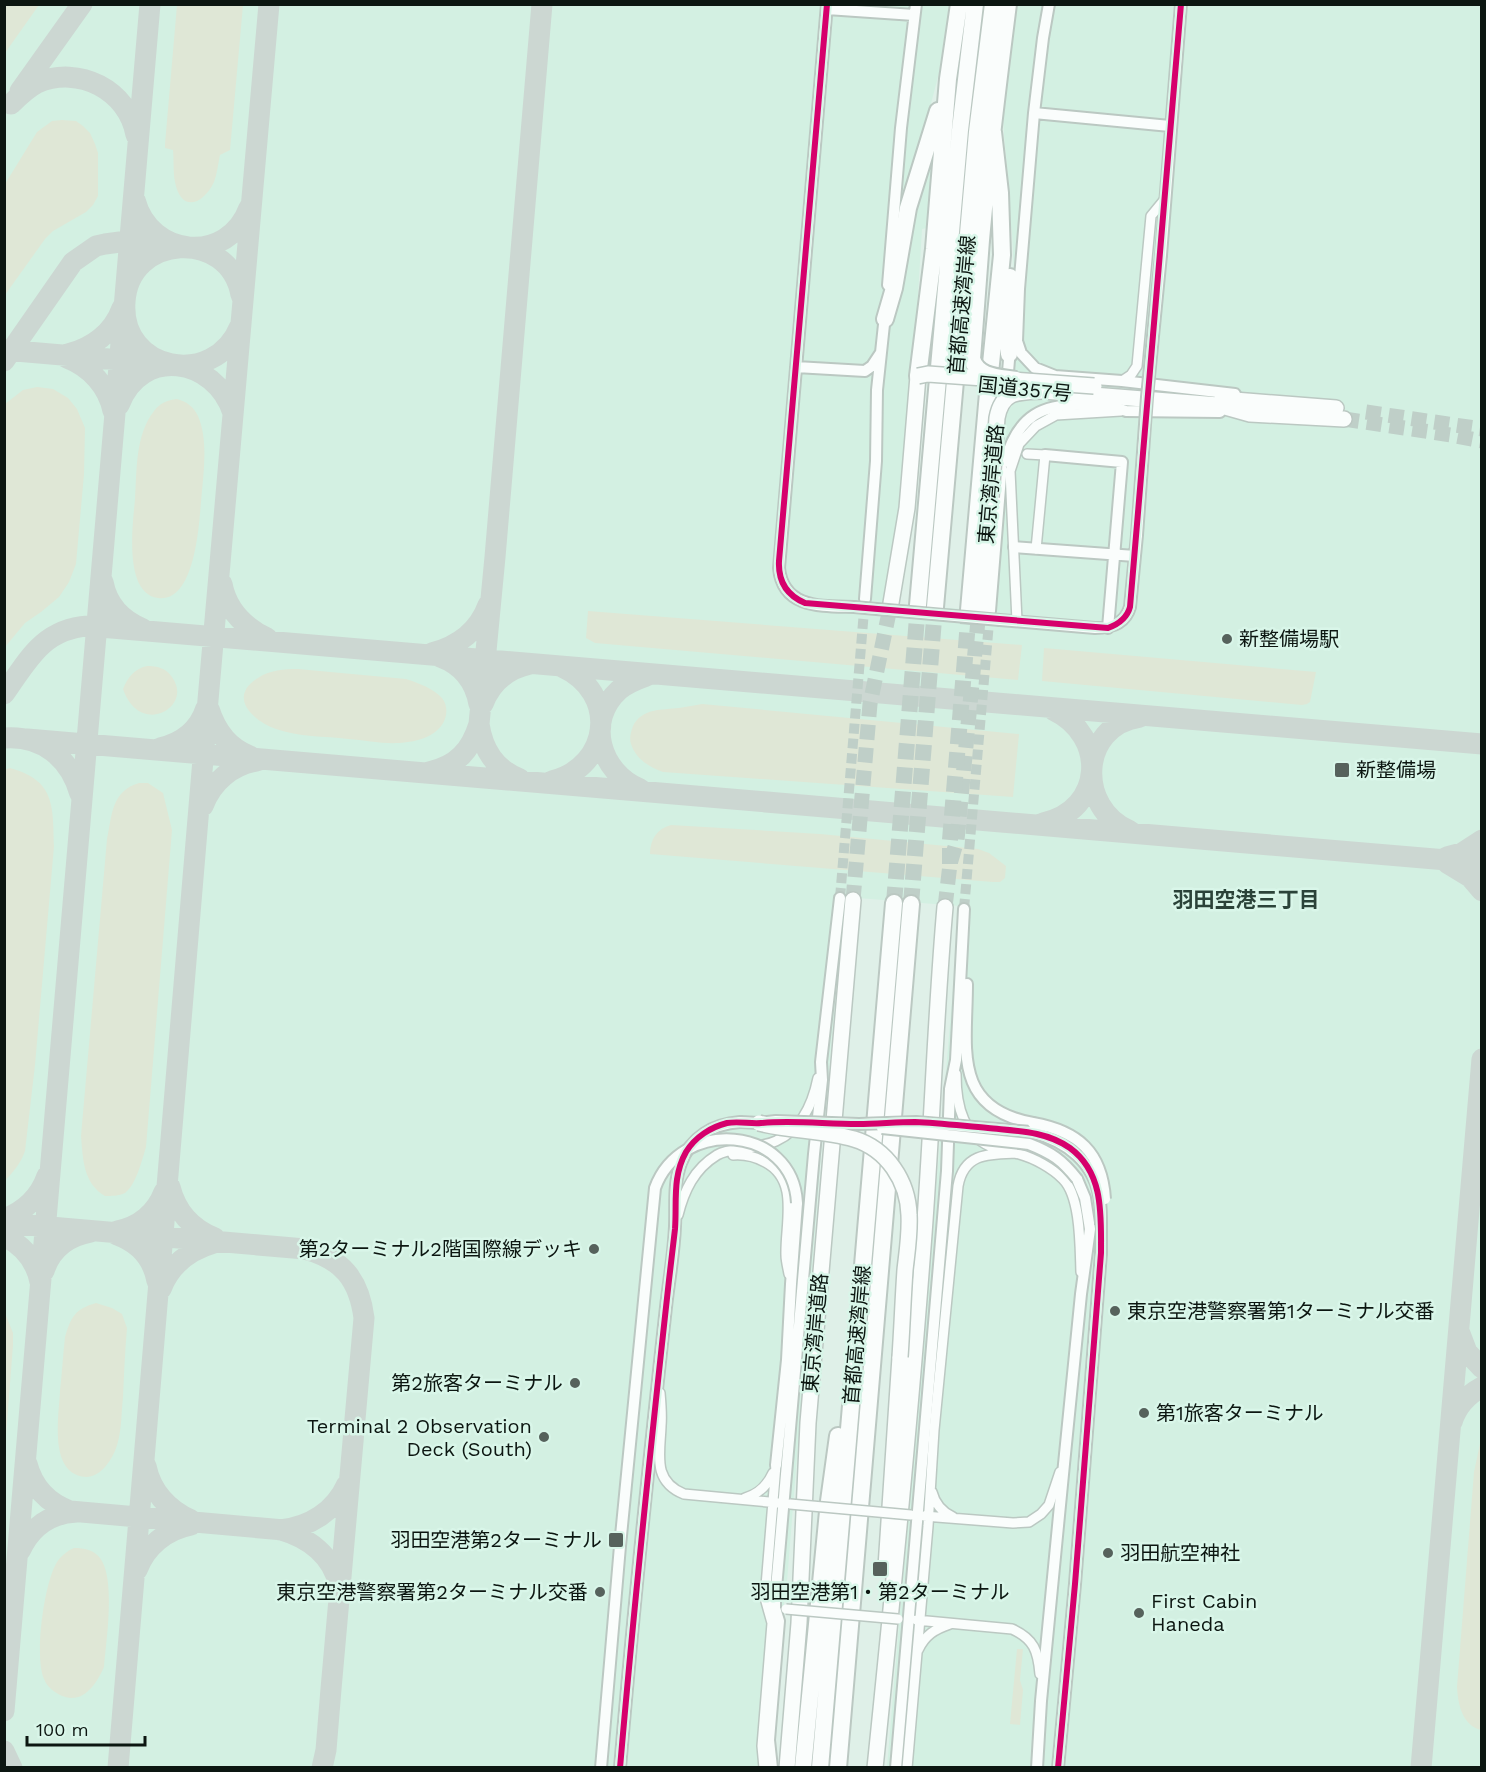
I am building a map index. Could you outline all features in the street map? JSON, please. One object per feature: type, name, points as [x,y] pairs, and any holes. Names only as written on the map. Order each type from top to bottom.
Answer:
[{"type":"highway","points":[[891,603],[908,508],[918,376],[930,286],[948,79],[959,4]]},
{"type":"highway","name":"首都高速湾岸線","points":[[918,605],[960,130],[975,4]]},
{"type":"highway","name":"首都高速湾岸線","points":[[936,606],[977,132],[993,4]]},
{"type":"highway","points":[[1008,4],[988,162],[972,352],[973,363],[978,370],[986,374],[1016,380]]},
{"type":"highway","points":[[885,319],[894,288],[908,208],[948,79]]},
{"type":"highway","points":[[980,610],[988,393],[1002,255],[1000,193],[993,132]]},
{"type":"highway","points":[[1000,193],[1005,210],[1011,255],[1009,354]]},
{"type":"highway","name":"国道357号","points":[[918,376],[928,374],[1016,380],[1093,391],[1218,405],[1250,414],[1345,414],[1315,406],[1093,391],[1043,391],[928,380],[918,376]]},
{"type":"highway","name":"東京湾岸道路","points":[[980,610],[997,418],[1000,406],[1012,394],[1043,391]]},
{"type":"highway","name":"東京湾岸道路","points":[[787,1767],[801,1604],[808,1423],[846,899]]},
{"type":"highway","name":"首都高速湾岸線","points":[[820,1767],[866,1231],[903,903],[838,1767]]},
{"type":"highway","points":[[875,1767],[894,1591],[924,1246],[945,907]]},
{"type":"highway","points":[[759,1123],[780,1129],[853,1139],[877,1151],[896,1171],[905,1190],[909,1215],[884,1602],[884,1634],[887,1654]]},
{"type":"highway","points":[[804,1767],[827,1512],[839,1428],[852,1291],[866,1231]]},
{"type":"highway","points":[[848,1767],[854,1643],[850,1619]]},
{"type":"street","points":[[1049,4],[1034,113],[1019,289],[1017,341],[1021,353],[1030,364],[1055,376],[1220,392],[1315,406]]},
{"type":"street","points":[[865,599],[876,461],[877,390],[901,128],[915,10],[827,7],[779,561],[781,581],[788,592],[805,603],[1108,628],[1122,621],[1130,607],[1181,4]]},
{"type":"street","points":[[1034,113],[1170,126]]},
{"type":"street","points":[[1122,381],[1131,375],[1137,366],[1151,216],[1165,199]]},
{"type":"street","points":[[1001,476],[1009,354],[1019,289]]},
{"type":"street","points":[[795,369],[865,371],[877,361],[881,351]]},
{"type":"street","points":[[795,369],[865,377],[877,390]]},
{"type":"street","points":[[980,610],[1001,476],[1008,449],[1018,431],[1024,423],[1040,411],[1061,405],[1115,406],[1126,411]]},
{"type":"street","points":[[1017,621],[1010,471],[1019,444],[1036,426],[1056,415],[1126,411],[1250,414]]},
{"type":"street","points":[[1027,453],[1122,462],[1108,628]]},
{"type":"street","points":[[1036,549],[1045,455]]},
{"type":"street","points":[[1014,547],[1135,556]]},
{"type":"street","points":[[675,1226],[686,1188],[694,1176],[716,1156],[724,1152],[773,1142],[786,1135],[809,1109],[816,1091],[846,899]]},
{"type":"street","points":[[1081,1294],[1079,1223],[1064,1179],[1042,1164],[1018,1153],[989,1146],[977,1138],[963,1120],[956,1092],[956,1060],[964,915],[967,962],[965,1052],[970,1075],[979,1092],[991,1106],[1011,1118],[1065,1131],[1091,1153],[1098,1163],[1104,1185],[1105,1201],[1101,1226]]},
{"type":"street","points":[[896,1767],[947,1171],[950,1089],[956,1060]]},
{"type":"street","points":[[772,1767],[770,1740],[780,1609],[782,1503],[822,1080],[821,1062]]},
{"type":"street","points":[[620,1767],[640,1537],[675,1226],[675,1190],[681,1163],[687,1149],[699,1137],[718,1126],[740,1122],[776,1121],[859,1124],[915,1122],[1031,1132],[1052,1138],[1072,1149],[1089,1170],[1098,1190],[1101,1226],[1100,1264],[1058,1767]]},
{"type":"street","points":[[859,1124],[1029,1144],[1051,1152],[1066,1164],[1077,1179],[1085,1198],[1090,1229],[1064,1459],[1037,1767]]},
{"type":"street","points":[[601,1767],[654,1198],[659,1177],[672,1159],[693,1145],[719,1139],[741,1141],[765,1148],[782,1162],[797,1191],[787,1360],[776,1465],[782,1503],[765,1599],[772,1623],[762,1746],[764,1767]]},
{"type":"street","points":[[956,1518],[946,1514],[940,1508],[933,1496],[931,1486],[934,1430],[959,1179],[970,1162],[983,1155],[1018,1153]]},
{"type":"street","points":[[708,1163],[724,1157],[744,1154],[767,1163],[781,1176],[788,1193],[786,1256],[791,1284]]},
{"type":"street","points":[[659,1379],[662,1415],[659,1466],[666,1482],[684,1494],[919,1516],[1012,1523],[1029,1522],[1049,1505],[1064,1459]]},
{"type":"street","points":[[740,1500],[762,1489],[768,1483],[776,1465]]},
{"type":"street","points":[[919,1516],[931,1486]]},
{"type":"street","points":[[780,1609],[1012,1629],[1035,1646],[1038,1653],[1041,1701]]},
{"type":"street","points":[[907,1767],[916,1655],[909,1620]]},
{"type":"street","points":[[916,1655],[921,1644],[932,1631],[953,1623]]},
{"type":"shaded area","points":[[4,5],[39,5],[5,53]]},
{"type":"shaded area","points":[[5,5],[949,5],[939,73],[923,134],[933,150],[927,228],[922,229],[912,395],[891,603],[985,611],[1004,371],[1014,277],[1012,233],[1007,202],[1009,187],[1003,113],[1014,5],[1481,5],[1481,1767],[887,1767],[960,906],[845,897],[821,1156],[787,1582],[781,1624],[769,1767],[5,1768]]},
{"type":"shaded area","points":[[177,5],[243,5],[230,150],[220,155],[215,179],[209,190],[193,202],[187,202],[178,192],[174,178],[173,150],[165,148]]},
{"type":"shaded area","points":[[52,121],[76,121],[90,133],[98,153],[98,196],[86,212],[53,231],[45,239],[5,295],[5,184],[37,132]]},
{"type":"shaded area","points":[[37,387],[53,389],[68,398],[77,409],[85,428],[84,474],[76,564],[69,582],[59,597],[25,623],[5,647],[5,404],[23,390]]},
{"type":"shaded area","points":[[177,399],[192,407],[201,426],[204,459],[200,513],[193,560],[187,576],[180,588],[170,596],[158,598],[147,593],[139,584],[135,571],[132,540],[137,465],[143,431],[154,411],[161,404]]},
{"type":"shaded area","points":[[588,611],[1022,645],[1018,680],[595,643],[586,638]]},
{"type":"shaded area","points":[[1044,648],[1316,672],[1310,702],[1302,705],[1042,681]]},
{"type":"shaded area","points":[[147,666],[167,671],[177,688],[176,698],[171,707],[162,713],[152,715],[141,712],[131,704],[123,689],[132,674]]},
{"type":"shaded area","points":[[298,669],[406,679],[415,682],[434,691],[443,700],[446,711],[444,722],[428,737],[406,742],[386,743],[293,734],[267,725],[252,714],[244,700],[244,693],[249,685],[267,673]]},
{"type":"shaded area","points":[[702,704],[1019,734],[1013,797],[663,772],[648,765],[636,754],[630,735],[633,726],[642,716],[653,711]]},
{"type":"shaded area","points":[[10,768],[25,773],[43,787],[52,807],[54,846],[35,1065],[25,1151],[14,1171],[5,1181],[4,770]]},
{"type":"shaded area","points":[[139,783],[148,783],[163,793],[172,830],[146,1147],[138,1172],[129,1189],[120,1195],[105,1196],[98,1191],[88,1177],[81,1136],[107,839],[114,805],[118,798],[130,787]]},
{"type":"shaded area","points":[[671,825],[820,834],[978,849],[989,853],[1006,866],[1005,878],[1000,882],[993,882],[650,854],[655,835]]},
{"type":"shaded area","points":[[96,1303],[122,1314],[127,1328],[119,1438],[113,1455],[104,1468],[86,1477],[74,1474],[66,1466],[61,1456],[58,1443],[58,1415],[67,1330],[79,1311]]},
{"type":"shaded area","points":[[5,1313],[13,1333],[13,1345],[5,1448]]},
{"type":"shaded area","points":[[1481,1439],[1482,1730],[1469,1724],[1465,1719],[1458,1700],[1457,1687],[1474,1472]]},
{"type":"shaded area","points":[[74,1548],[89,1550],[100,1558],[108,1580],[109,1611],[104,1667],[97,1681],[87,1692],[75,1698],[68,1698],[55,1692],[45,1682],[41,1669],[40,1638],[52,1572],[60,1558]]},
{"type":"shaded area","points":[[1017,1649],[1023,1649],[1020,1725],[1010,1724]]},
{"type":"taxiway","points":[[20,91],[82,4]]},
{"type":"taxiway","points":[[4,1711],[150,4]]},
{"type":"taxiway","points":[[118,1768],[269,4]]},
{"type":"taxiway","points":[[520,779],[504,770],[492,758],[487,750],[479,724],[542,4]]},
{"type":"taxiway","points":[[11,104],[37,83],[53,78],[69,77],[85,80],[99,85],[123,105],[136,135]]},
{"type":"taxiway","points":[[135,200],[143,219],[156,234],[172,243],[190,247],[208,246],[224,239],[239,226],[249,208]]},
{"type":"taxiway","points":[[4,361],[73,262],[96,246],[120,242],[142,243]]},
{"type":"taxiway","points":[[240,326],[227,346],[210,359],[191,365],[171,364],[152,357],[137,344],[127,325],[125,302],[131,279],[143,263],[160,252],[180,248],[200,250],[218,258],[233,273],[241,295]]},
{"type":"taxiway","points":[[68,354],[85,348],[101,338],[113,325],[122,308]]},
{"type":"taxiway","points":[[4,350],[132,361]]},
{"type":"taxiway","points":[[67,358],[97,378],[107,393],[113,411]]},
{"type":"taxiway","points":[[119,405],[129,386],[144,373],[160,367],[178,366],[195,370],[211,380],[224,394],[233,413]]},
{"type":"taxiway","points":[[103,582],[116,610],[128,621],[143,629]]},
{"type":"taxiway","points":[[222,584],[232,610],[251,629],[267,638]]},
{"type":"taxiway","points":[[432,653],[466,636],[479,622],[488,605]]},
{"type":"taxiway","points":[[4,694],[38,648],[59,633],[72,628],[88,626],[1482,744]]},
{"type":"taxiway","points":[[440,657],[448,660],[466,675],[474,688],[479,704]]},
{"type":"taxiway","points":[[483,704],[495,683],[514,669],[530,664]]},
{"type":"taxiway","points":[[552,781],[572,773],[586,761],[596,745],[600,728],[599,711],[593,694],[580,679],[562,667]]},
{"type":"taxiway","points":[[640,789],[615,771],[602,745],[600,730],[602,716],[609,702],[619,690],[649,675]]},
{"type":"taxiway","points":[[160,748],[175,743],[189,734],[199,723],[206,708]]},
{"type":"taxiway","points":[[209,709],[224,738],[242,753],[250,756]]},
{"type":"taxiway","points":[[1043,823],[1063,815],[1078,804],[1087,788],[1092,771],[1090,754],[1083,737],[1071,722],[1053,710]]},
{"type":"taxiway","points":[[1130,831],[1112,820],[1100,805],[1093,787],[1092,769],[1096,751],[1105,735],[1120,724],[1140,717]]},
{"type":"taxiway","points":[[429,772],[448,766],[462,756],[472,742],[479,724]]},
{"type":"taxiway","points":[[4,738],[30,740],[52,751],[69,770],[80,794]]},
{"type":"taxiway","points":[[27,739],[1482,863]]},
{"type":"taxiway","points":[[203,806],[212,789],[224,776],[239,766],[257,761]]},
{"type":"taxiway","points":[[1447,857],[1462,853],[1482,840]]},
{"type":"taxiway","points":[[1447,863],[1470,877],[1482,891]]},
{"type":"taxiway","points":[[1421,1768],[1482,1059]]},
{"type":"taxiway","points":[[4,1219],[19,1212],[31,1202],[47,1176]]},
{"type":"taxiway","points":[[170,1187],[176,1204],[186,1218],[199,1230],[215,1238]]},
{"type":"taxiway","points":[[117,1231],[146,1218],[161,1200],[164,1192]]},
{"type":"taxiway","points":[[4,1223],[305,1249],[318,1253],[339,1265],[353,1282],[362,1304],[364,1318],[326,1750],[322,1768]]},
{"type":"taxiway","points":[[44,1271],[51,1256],[68,1240],[91,1232]]},
{"type":"taxiway","points":[[117,1235],[132,1242],[144,1253],[157,1281]]},
{"type":"taxiway","points":[[4,1236],[18,1244],[28,1255],[36,1267],[40,1282]]},
{"type":"taxiway","points":[[161,1289],[175,1266],[189,1254],[214,1243]]},
{"type":"taxiway","points":[[1459,1331],[1467,1352],[1482,1368]]},
{"type":"taxiway","points":[[1452,1422],[1463,1402],[1482,1387]]},
{"type":"taxiway","points":[[27,1464],[33,1480],[42,1493],[55,1504],[70,1511],[284,1530]]},
{"type":"taxiway","points":[[146,1466],[152,1484],[162,1499],[175,1511],[191,1520]]},
{"type":"taxiway","points":[[280,1530],[301,1525],[320,1516],[336,1502],[347,1484]]},
{"type":"taxiway","points":[[20,1551],[36,1528],[50,1518],[77,1512]]},
{"type":"taxiway","points":[[137,1570],[141,1561],[158,1540],[173,1531],[191,1525]]},
{"type":"taxiway","points":[[281,1530],[301,1538],[318,1550],[331,1566],[339,1586]]},
{"type":"taxiway","points":[[4,1751],[12,1768]]},
{"type":"tunnel","points":[[1366,412],[1482,429]]},
{"type":"tunnel","points":[[1344,419],[1482,441]]},
{"type":"tunnel","points":[[840,898],[865,599]]},
{"type":"tunnel","points":[[853,900],[870,704],[891,603]]},
{"type":"tunnel","points":[[894,903],[918,605]]},
{"type":"tunnel","points":[[911,904],[935,607]]},
{"type":"tunnel","points":[[950,864],[969,610]]},
{"type":"tunnel","points":[[945,907],[950,864],[957,840],[979,610]]},
{"type":"tunnel","points":[[964,909],[990,611]]},
{"type":"cycle path","points":[[827,4],[779,561],[784,586],[793,596],[805,603],[1108,628],[1122,620],[1130,607],[1181,4]]},
{"type":"cycle path","points":[[620,1768],[679,1171],[686,1152],[699,1137],[715,1127],[731,1122],[858,1124],[915,1122],[1010,1130],[1041,1135],[1061,1142],[1081,1158],[1089,1170],[1098,1196],[1101,1253],[1058,1768]]},
{"type":"place","name":"新整備場駅","points":[[1227,639]]},
{"type":"place","name":"新整備場","points":[[1342,770]]},
{"type":"place","name":"第2ターミナル2階国際線デッキ","points":[[594,1249]]},
{"type":"place","name":"東京空港警察署第1ターミナル交番","points":[[1115,1311]]},
{"type":"place","name":"第2旅客ターミナル","points":[[575,1383]]},
{"type":"place","name":"第1旅客ターミナル","points":[[1144,1413]]},
{"type":"place","name":"Terminal 2 Observation Deck (South)","points":[[544,1437]]},
{"type":"place","name":"羽田空港第2ターミナル","points":[[616,1540]]},
{"type":"place","name":"羽田航空神社","points":[[1108,1553]]},
{"type":"place","name":"羽田空港第1・第2ターミナル","points":[[880,1569]]},
{"type":"place","name":"東京空港警察署第2ターミナル交番","points":[[600,1592]]},
{"type":"place","name":"First Cabin Haneda","points":[[1139,1613]]},
{"type":"district","name":"羽田空港三丁目","points":[[1246,900]]}]
